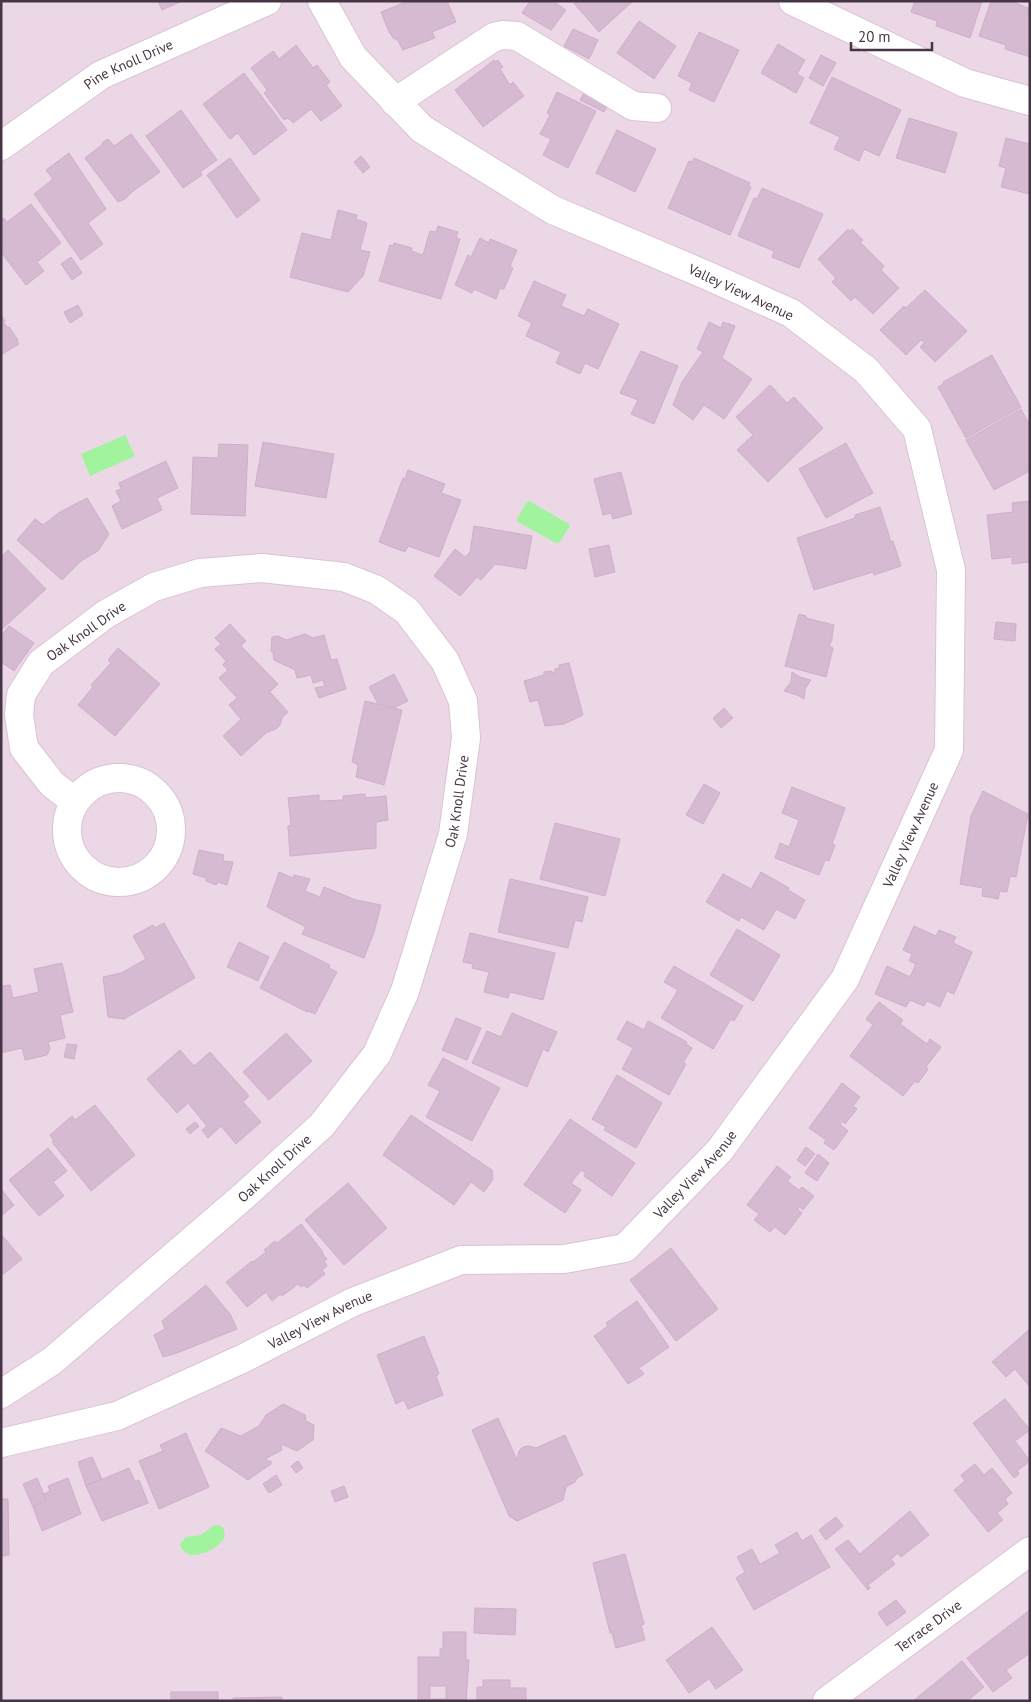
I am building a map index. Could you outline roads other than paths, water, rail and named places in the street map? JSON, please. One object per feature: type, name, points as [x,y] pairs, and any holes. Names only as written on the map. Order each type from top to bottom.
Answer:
[{"type":"street","name":"Pine Knoll Drive","points":[[1,146],[101,75],[267,1]]},
{"type":"street","name":"Valley View Avenue","points":[[1,1443],[117,1416],[244,1358],[354,1302],[461,1260],[564,1258],[625,1248],[720,1150],[845,979],[949,750],[951,570],[917,429],[866,370],[791,313],[698,271],[553,210],[422,129],[353,57],[322,1]]},
{"type":"street","points":[[793,1],[965,83],[1030,101]]},
{"type":"street","points":[[395,102],[494,37],[503,35],[516,36],[633,106],[657,108]]},
{"type":"street","name":"Oak Knoll Drive","points":[[1,1394],[52,1361],[246,1194],[322,1125],[377,1054],[405,991],[453,834],[466,738],[463,701],[445,661],[407,611],[377,590],[344,577],[262,568],[200,573],[154,587],[106,614],[40,663],[21,694],[20,715],[24,748],[52,784],[74,801]]},
{"type":"street","name":"Terrace Drive","points":[[827,1701],[1030,1551]]}]
